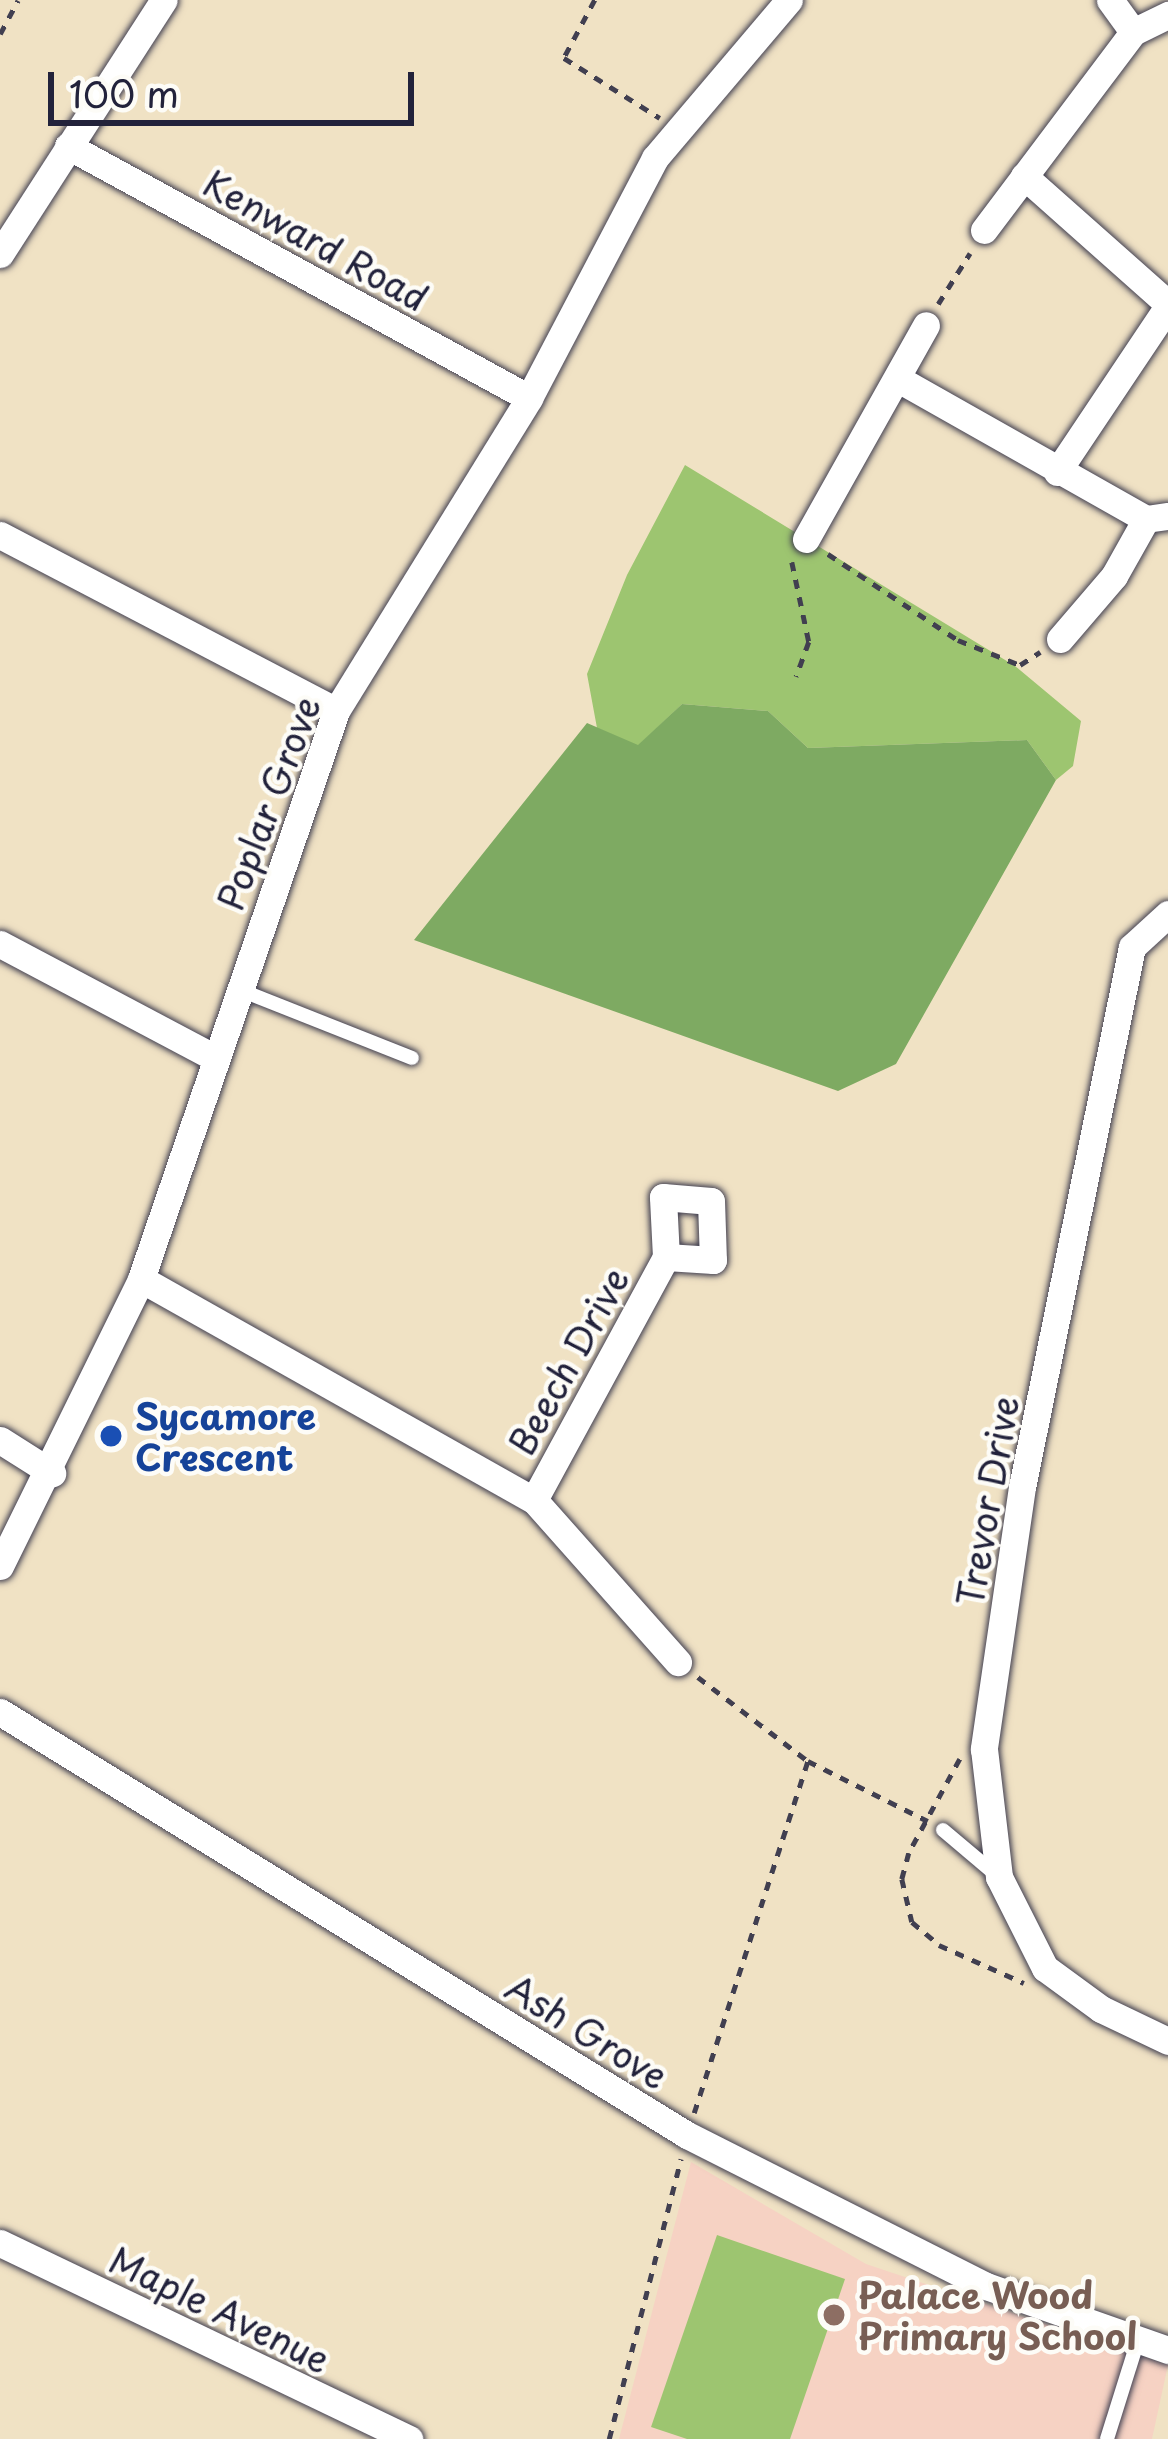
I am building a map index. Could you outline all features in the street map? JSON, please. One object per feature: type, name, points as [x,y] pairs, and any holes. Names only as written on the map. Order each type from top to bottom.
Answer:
[{"type":"street","points":[[0,254],[164,0]]},
{"type":"street","name":"Poplar Grove","points":[[0,1566],[52,1473],[141,1279],[213,1057],[336,710],[529,398],[676,128],[789,0]]},
{"type":"street","points":[[1110,0],[1133,32]]},
{"type":"street","points":[[984,230],[1133,32],[1168,15]]},
{"type":"street","name":"Kenward Road","points":[[68,146],[529,398]]},
{"type":"street","points":[[1024,176],[1168,305],[1057,472]]},
{"type":"street","points":[[806,539],[900,380],[926,325]]},
{"type":"street","points":[[900,380],[1057,472],[1157,518],[1060,639]]},
{"type":"street","points":[[0,535],[336,710]]},
{"type":"street","name":"Trevor Drive","points":[[1168,914],[1132,947],[1022,1487],[984,1749],[999,1877],[1046,1968],[1101,2009],[1168,2041]]},
{"type":"street","points":[[0,944],[213,1057]]},
{"type":"street","name":"Beech Drive","points":[[533,1500],[666,1257]]},
{"type":"street","points":[[141,1279],[533,1500],[678,1662]]},
{"type":"street","points":[[0,1440],[52,1473]]},
{"type":"street","name":"Ash Grove","points":[[0,1712],[687,2134],[986,2286],[1168,2350]]},
{"type":"street","name":"Maple Avenue","points":[[0,2243],[410,2439]]},
{"type":"lane","points":[[238,989],[412,1058]]},
{"type":"lane","points":[[944,1831],[999,1877]]},
{"type":"lane","points":[[1108,2439],[1138,2340]]},
{"type":"path","points":[[0,34],[18,0]]},
{"type":"path","points":[[595,0],[595,13],[564,58],[676,128]]},
{"type":"path","points":[[926,325],[984,230]]},
{"type":"path","points":[[796,677],[809,642],[789,567],[806,539],[979,649],[1020,664],[1060,639]]},
{"type":"path","points":[[678,1662],[808,1761],[944,1831]]},
{"type":"path","points":[[968,1745],[926,1820],[902,1879],[912,1922],[939,1945],[1041,1988]]},
{"type":"path","points":[[609,2439],[687,2134],[808,1761]]},
{"type":"shaded area","name":"Palace Wood Primary School","points":[[691,2162],[866,2264],[1168,2365],[1152,2439],[619,2439]]},
{"type":"green space","points":[[685,465],[1015,666],[1081,721],[1073,766],[1056,780],[1027,740],[808,748],[768,711],[682,704],[638,746],[597,728],[587,674],[627,575]]},
{"type":"green space","points":[[682,704],[768,711],[808,748],[1027,740],[1056,780],[896,1064],[838,1091],[414,940],[587,723],[638,745]]},
{"type":"green space","points":[[717,2235],[845,2279],[790,2439],[687,2439],[651,2427]]},
{"type":"place","name":"Sycamore Crescent","points":[[111,1436]]},
{"type":"place","name":"Palace Wood Primary School","points":[[834,2315]]}]
